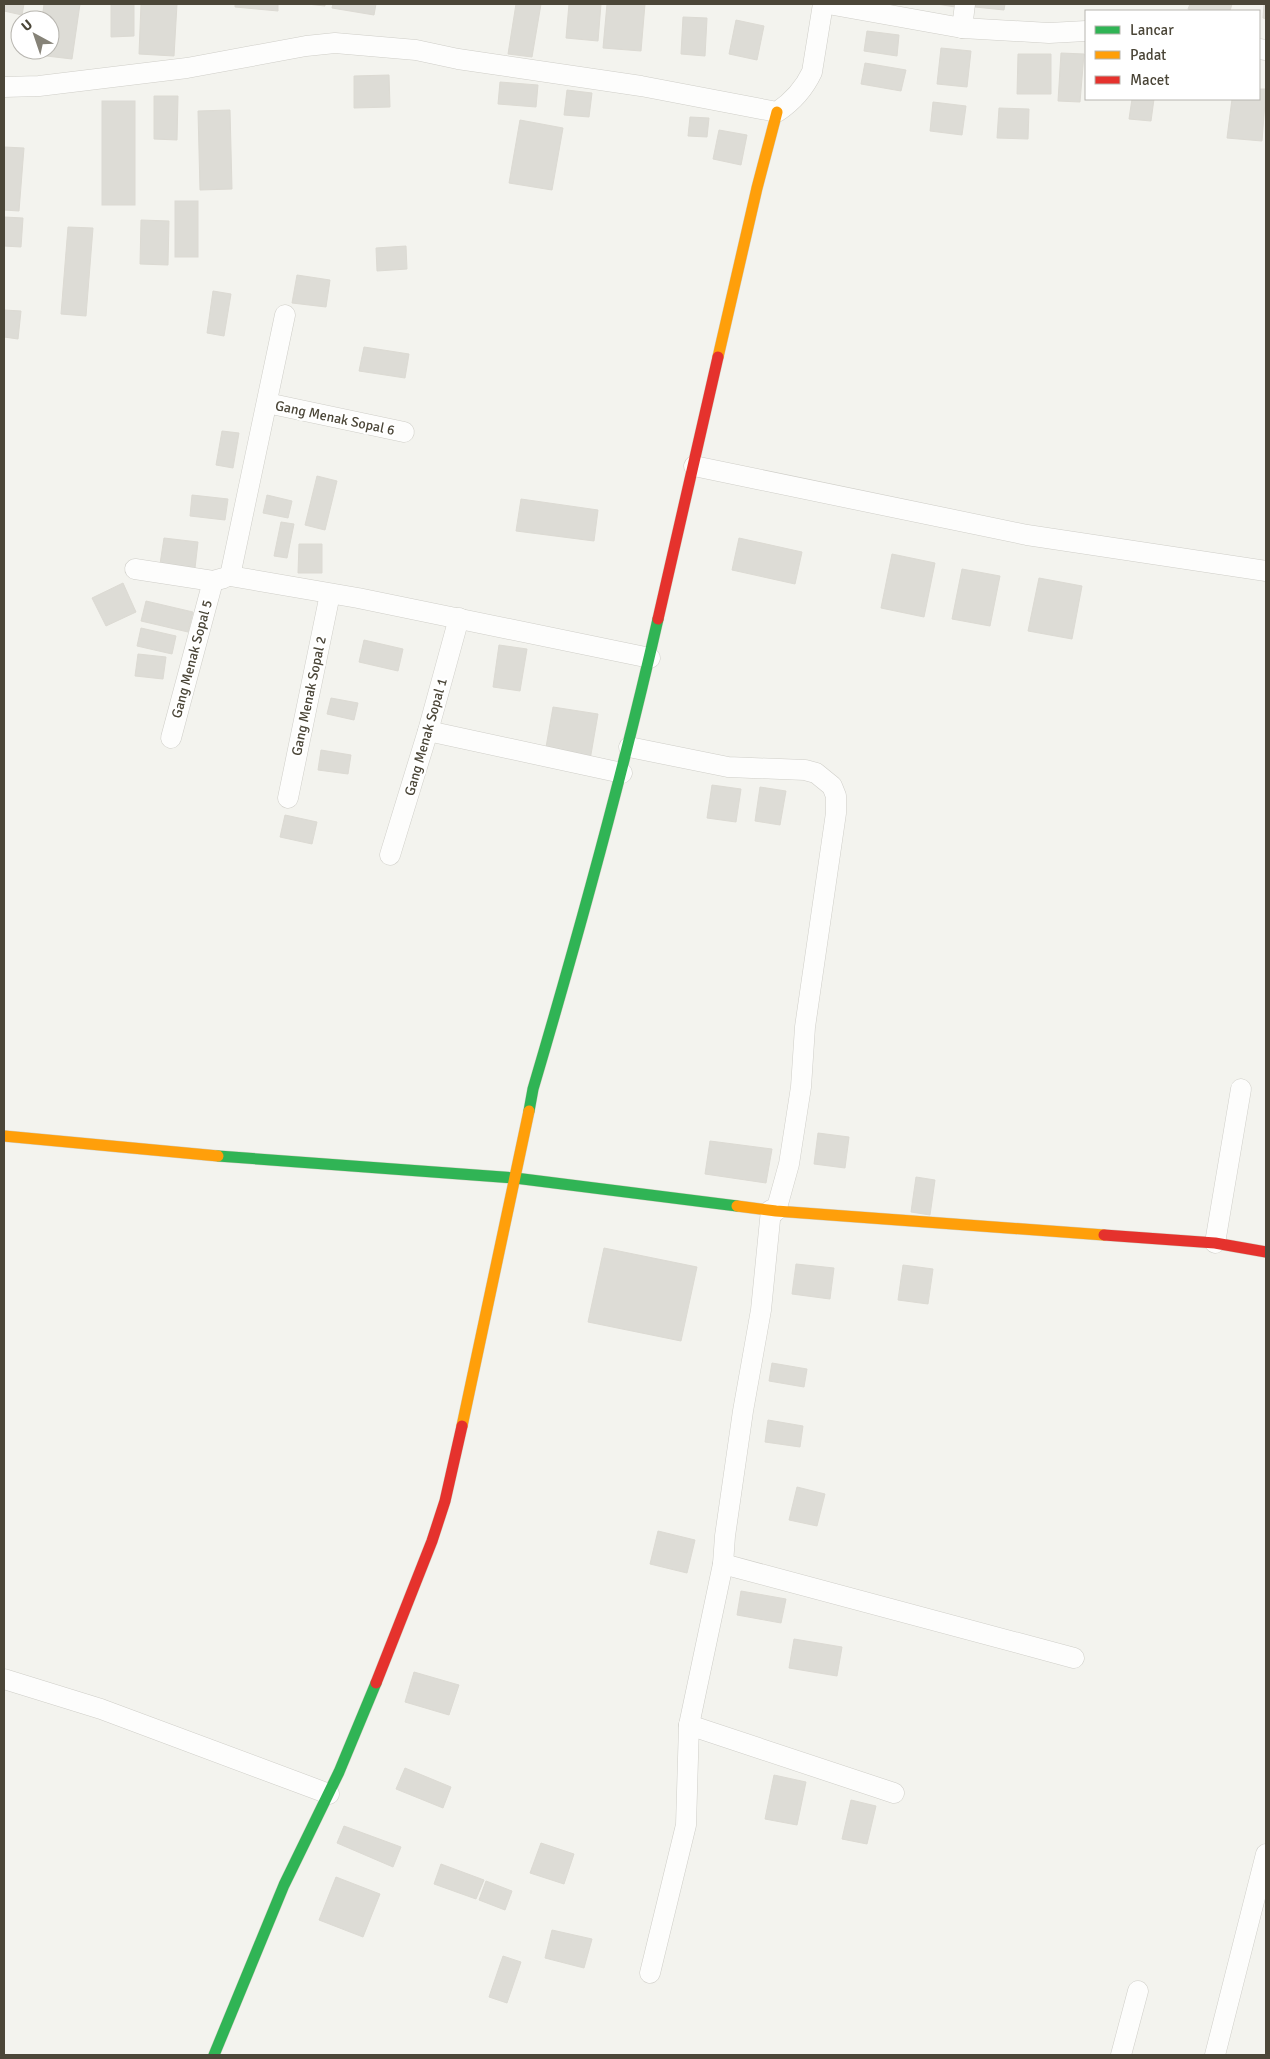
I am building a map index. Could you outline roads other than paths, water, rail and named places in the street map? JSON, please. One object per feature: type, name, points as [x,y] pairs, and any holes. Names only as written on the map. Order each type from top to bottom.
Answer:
[{"type":"street","points":[[214,2055],[280,1894],[328,1794],[396,1636],[445,1501],[477,1360],[533,1088],[577,940],[629,747],[757,188],[777,112],[794,99],[812,72],[823,4]]},
{"type":"street","points":[[828,4],[962,28],[1049,33],[1085,31]]},
{"type":"street","points":[[962,28],[965,4]]},
{"type":"street","points":[[4,87],[39,86],[187,68],[306,46],[335,43],[416,50],[458,59],[641,86],[777,112]]},
{"type":"street","name":"Gang Menak Sopal 5","points":[[172,738],[222,578],[267,403],[285,315]]},
{"type":"street","name":"Gang Menak Sopal 6","points":[[267,403],[404,432]]},
{"type":"street","points":[[694,466],[1027,535],[1266,571]]},
{"type":"street","points":[[135,569],[222,578],[330,594],[459,618],[650,658]]},
{"type":"street","name":"Gang Menak Sopal 2","points":[[288,798],[330,594]]},
{"type":"street","name":"Gang Menak Sopal 1","points":[[390,855],[428,731],[459,618]]},
{"type":"street","points":[[428,731],[622,773]]},
{"type":"street","points":[[629,747],[728,766],[805,770],[816,773],[825,779],[832,786],[836,796],[836,813],[814,958],[805,1027],[801,1087],[789,1164],[772,1220],[761,1310],[730,1495],[723,1564],[689,1725],[686,1824],[650,1973]]},
{"type":"street","points":[[1215,1243],[1241,1089]]},
{"type":"street","points":[[4,1136],[237,1158],[515,1178],[772,1220],[1215,1243],[1266,1252]]},
{"type":"street","points":[[723,1564],[1074,1658]]},
{"type":"street","points":[[4,1679],[101,1709],[328,1794]]},
{"type":"street","points":[[689,1725],[894,1793]]},
{"type":"street","points":[[1216,2055],[1266,1854]]},
{"type":"street","points":[[1121,2055],[1138,1991]]}]
